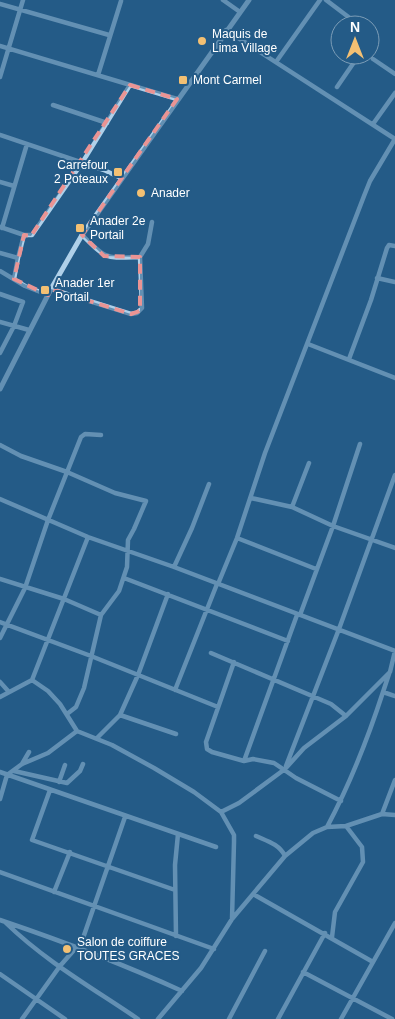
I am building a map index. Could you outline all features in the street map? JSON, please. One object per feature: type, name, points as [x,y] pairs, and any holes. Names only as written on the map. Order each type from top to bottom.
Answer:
[{"type":"street","points":[[0,77],[23,0]]},
{"type":"street","points":[[223,0],[240,12]]},
{"type":"street","points":[[0,389],[29,330],[82,235],[249,0]]},
{"type":"street","points":[[276,62],[320,0]]},
{"type":"street","points":[[326,0],[346,15]]},
{"type":"street","points":[[98,75],[121,1]]},
{"type":"street","points":[[0,4],[109,36]]},
{"type":"street","points":[[175,690],[237,538],[265,453],[370,181],[395,139],[226,30]]},
{"type":"street","points":[[0,46],[178,99]]},
{"type":"street","points":[[380,63],[395,74]]},
{"type":"street","points":[[337,87],[352,65]]},
{"type":"street","points":[[27,144],[1,227],[24,235],[32,234],[82,163],[130,85]]},
{"type":"street","points":[[373,124],[395,93]]},
{"type":"street","points":[[53,105],[107,123]]},
{"type":"street","points":[[0,136],[104,170],[121,178]]},
{"type":"street","points":[[0,182],[14,186]]},
{"type":"street","points":[[51,289],[131,314],[138,313],[142,308],[140,257],[148,244],[152,222]]},
{"type":"street","points":[[14,279],[24,235]]},
{"type":"street","points":[[82,235],[104,256],[110,258],[140,257]]},
{"type":"street","points":[[349,360],[371,300],[386,248],[389,245],[395,246]]},
{"type":"street","points":[[0,253],[18,258]]},
{"type":"street","points":[[0,271],[25,286],[48,295]]},
{"type":"street","points":[[377,278],[395,282]]},
{"type":"street","points":[[0,294],[23,302],[14,326],[1,350]]},
{"type":"street","points":[[0,322],[29,330]]},
{"type":"street","points":[[308,344],[395,378]]},
{"type":"street","points":[[0,638],[25,588],[48,520],[81,437],[85,434],[101,435]]},
{"type":"street","points":[[244,761],[273,678],[333,526],[360,444]]},
{"type":"street","points":[[0,445],[21,456],[67,472],[115,493],[146,501],[128,540],[127,567],[119,591],[101,615],[84,688],[76,707],[67,714]]},
{"type":"street","points":[[292,507],[309,463]]},
{"type":"street","points":[[285,769],[339,629],[395,475]]},
{"type":"street","points":[[174,567],[209,484]]},
{"type":"street","points":[[251,498],[292,507],[333,526],[395,548]]},
{"type":"street","points":[[0,499],[88,537],[174,567],[395,651],[372,725],[341,802],[327,826]]},
{"type":"street","points":[[0,697],[32,680],[88,537]]},
{"type":"street","points":[[237,538],[316,569]]},
{"type":"street","points":[[124,578],[207,608],[288,641]]},
{"type":"street","points":[[0,579],[64,600],[101,615]]},
{"type":"street","points":[[97,738],[120,715],[138,675],[168,594]]},
{"type":"street","points":[[0,622],[218,707]]},
{"type":"street","points":[[212,653],[313,695],[331,704],[346,716]]},
{"type":"street","points":[[234,662],[206,742],[208,749],[212,752],[244,761],[253,759],[274,763],[296,778],[341,802]]},
{"type":"street","points":[[221,812],[239,803],[285,769],[304,748],[346,716],[390,672]]},
{"type":"street","points":[[32,680],[48,691],[60,704],[77,731],[97,738],[154,768],[194,792],[221,812],[234,835],[232,919]]},
{"type":"street","points":[[0,682],[9,692]]},
{"type":"street","points":[[383,692],[395,696]]},
{"type":"street","points":[[120,715],[176,734]]},
{"type":"street","points":[[0,798],[7,775],[22,764],[48,753],[77,731]]},
{"type":"street","points":[[22,764],[29,752]]},
{"type":"street","points":[[14,770],[59,782],[70,782],[80,772],[83,764]]},
{"type":"street","points":[[59,782],[65,765]]},
{"type":"street","points":[[0,772],[125,817],[216,847]]},
{"type":"street","points":[[382,814],[395,780]]},
{"type":"street","points":[[50,790],[32,839],[175,890]]},
{"type":"street","points":[[159,1019],[201,968],[232,919],[285,856],[313,833],[327,826],[346,826],[382,814],[395,815]]},
{"type":"street","points":[[22,1019],[60,966],[82,941],[125,817]]},
{"type":"street","points":[[332,938],[335,912],[363,862],[362,848],[346,826]]},
{"type":"street","points":[[176,936],[175,865],[178,834]]},
{"type":"street","points":[[256,836],[277,846],[285,856]]},
{"type":"street","points":[[54,892],[70,852]]},
{"type":"street","points":[[0,872],[214,949]]},
{"type":"street","points":[[253,894],[325,933],[373,962]]},
{"type":"street","points":[[2,920],[140,971],[182,991]]},
{"type":"street","points":[[2,920],[60,966],[138,1019]]},
{"type":"street","points":[[341,1019],[395,923]]},
{"type":"street","points":[[278,1019],[325,933]]},
{"type":"street","points":[[229,1019],[265,951]]},
{"type":"street","points":[[303,972],[392,1019],[395,1015]]},
{"type":"street","points":[[0,974],[65,1019]]},
{"type":"highlighted area","points":[[130,85],[177,99],[82,235],[104,256],[140,257],[140,311],[131,314],[51,289],[48,295],[14,279],[24,235],[31,236]]},
{"type":"place","name":"Maquis de Lima Village","points":[[202,41]]},
{"type":"place","name":"Mont Carmel","points":[[183,80]]},
{"type":"place","name":"Carrefour 2 Poteaux","points":[[118,172]]},
{"type":"place","name":"Anader","points":[[141,193]]},
{"type":"place","name":"Anader 2e Portail","points":[[80,228]]},
{"type":"place","name":"Anader 1er Portail","points":[[45,290]]},
{"type":"place","name":"Salon de coiffure TOUTES GRACES","points":[[67,949]]}]
